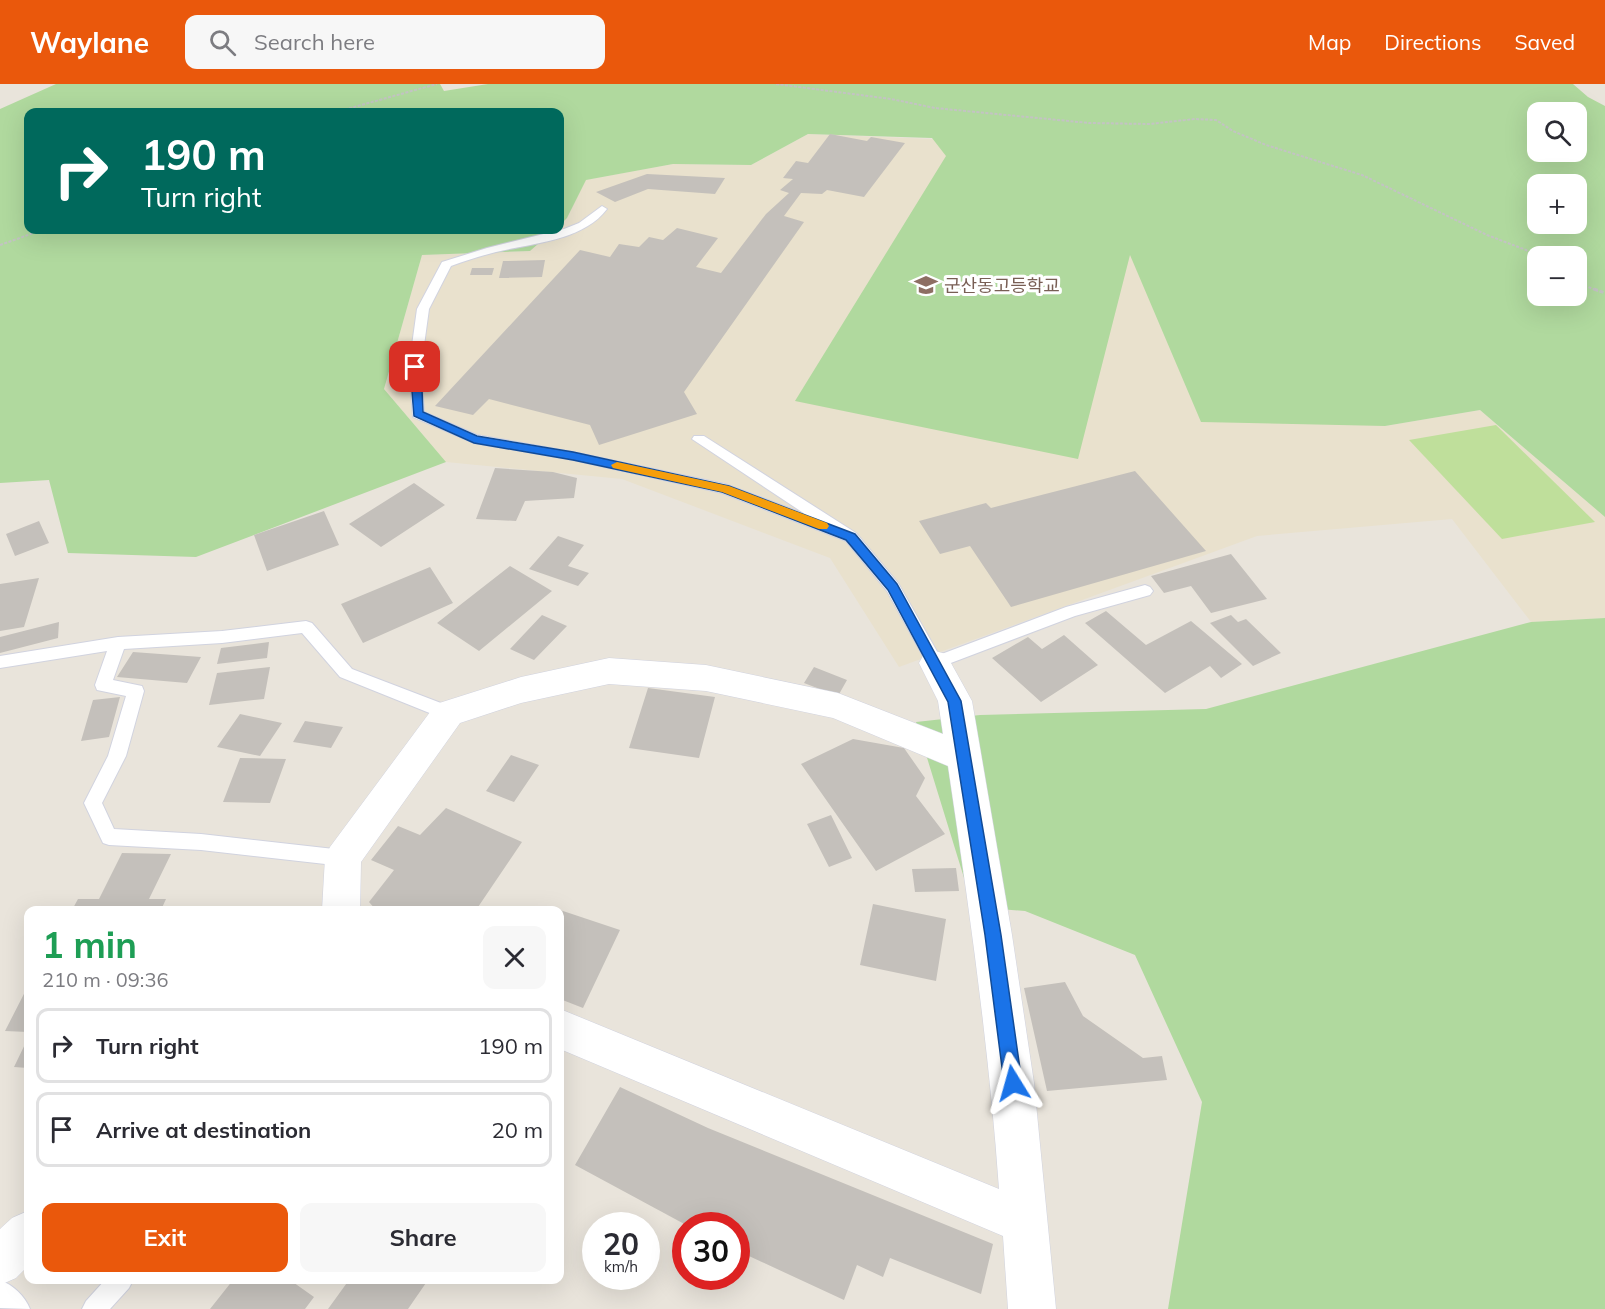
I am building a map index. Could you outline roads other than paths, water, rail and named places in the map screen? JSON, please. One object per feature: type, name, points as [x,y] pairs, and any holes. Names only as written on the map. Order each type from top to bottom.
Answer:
[{"type":"street","points":[[935,663],[955,701],[993,935],[1013,1083],[1032,1309]]},
{"type":"street","points":[[341,906],[343,858],[448,713],[521,690],[609,671],[706,678],[838,706],[964,758]]},
{"type":"street","points":[[564,1031],[1025,1222]]},
{"type":"street","points":[[0,1262],[24,1238]]},
{"type":"lane","points":[[564,232],[597,218],[602,209]]},
{"type":"lane","points":[[559,234],[489,250],[446,264],[423,309],[415,367],[418,414],[474,439],[573,456],[725,489],[851,537]]},
{"type":"lane","points":[[699,440],[851,537],[892,587],[935,663],[1071,611],[1145,591]]},
{"type":"lane","points":[[0,662],[118,643],[222,637],[306,627],[346,673],[448,713]]},
{"type":"lane","points":[[118,643],[103,686],[136,691],[117,756],[93,803],[109,837],[201,842],[343,858]]},
{"type":"lane","points":[[94,1309],[117,1284]]},
{"type":"lane","points":[[0,1292],[18,1309]]},
{"type":"place","name":"군산동고등학교","points":[[926,285]]}]
